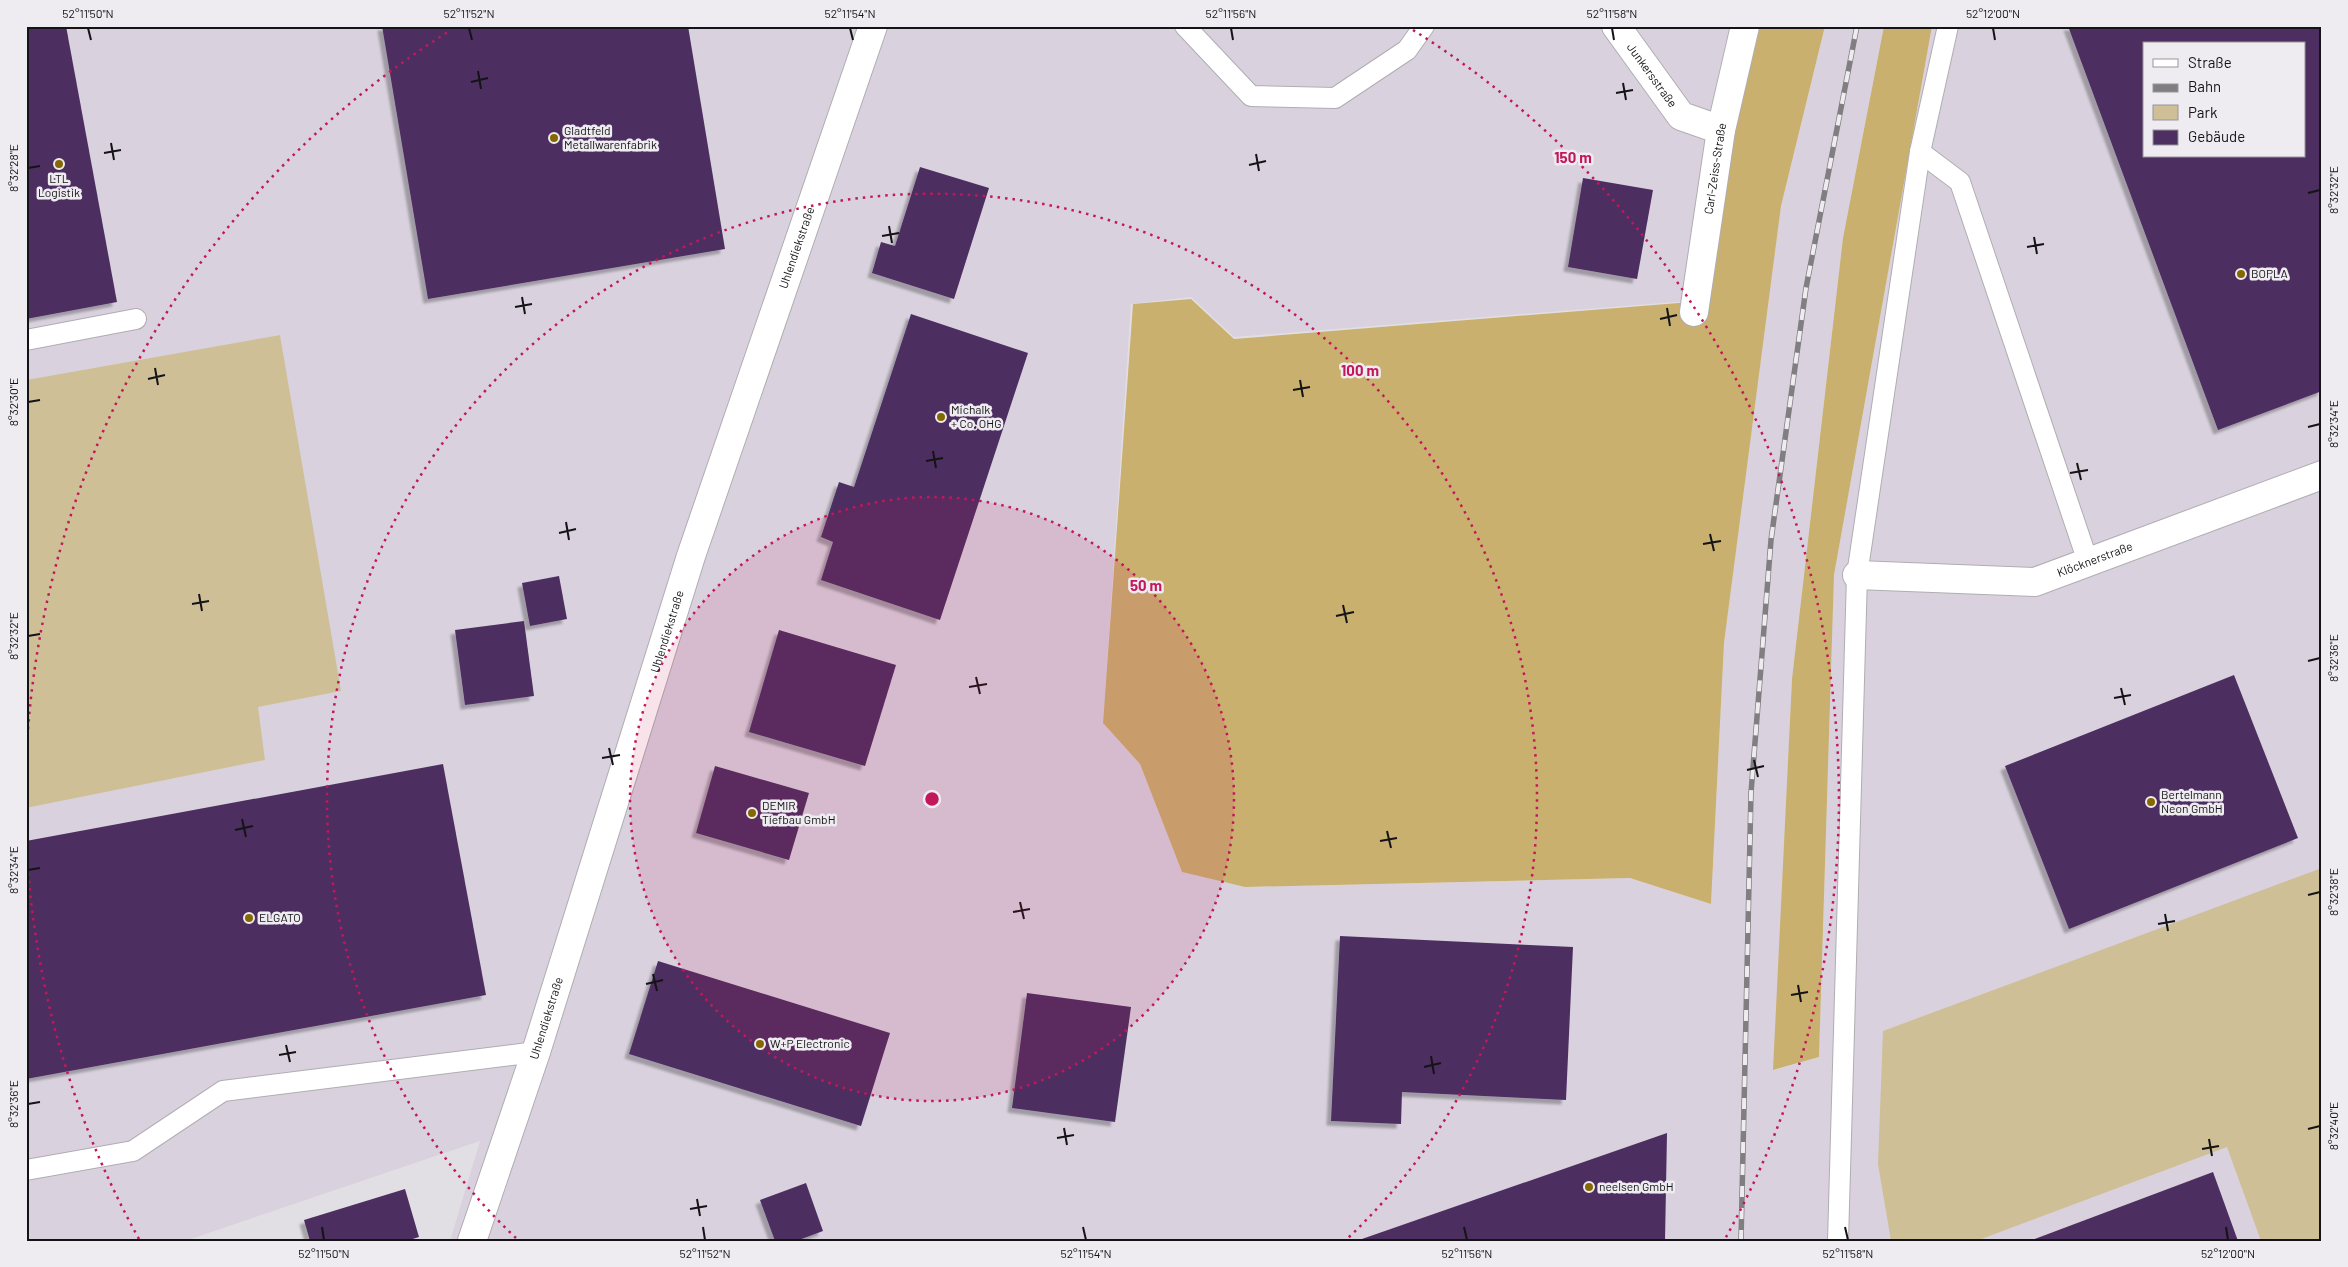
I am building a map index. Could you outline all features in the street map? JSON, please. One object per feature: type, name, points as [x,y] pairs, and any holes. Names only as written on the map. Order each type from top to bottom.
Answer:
[{"type":"street","name":"Uhlendiekstraße","points":[[472,1241],[536,1052],[691,556],[872,26]]},
{"type":"street","name":"Junkersstraße","points":[[1616,26],[1681,116],[1721,130]]},
{"type":"street","name":"Carl-Zeiss-Straße","points":[[1694,312],[1721,130],[1745,26]]},
{"type":"street","name":"Klöcknerstraße","points":[[1856,575],[2035,582],[2322,475]]},
{"type":"lane","points":[[1185,26],[1251,96],[1326,98],[1335,98],[1408,50],[1424,26]]},
{"type":"lane","points":[[1838,1241],[1856,575],[1920,152],[1948,26]]},
{"type":"lane","points":[[1920,152],[1960,182],[2088,562]]},
{"type":"lane","points":[[26,340],[136,319]]},
{"type":"lane","points":[[26,1170],[133,1151],[223,1091],[536,1052]]},
{"type":"shaded area","points":[[26,26],[1741,26],[1688,301],[1234,337],[1191,297],[1131,304],[1103,723],[1140,764],[1182,872],[1245,887],[1630,878],[1711,904],[1724,643],[1781,206],[1825,26],[1884,26],[1843,238],[1792,679],[1774,1070],[1819,1057],[1834,575],[1932,26],[2322,26],[2322,1241],[450,1241],[480,1141],[185,1241],[26,1241],[26,808],[265,760],[257,707],[340,691],[280,335],[26,380]]},
{"type":"shaded area","points":[[1745,26],[1825,26],[1781,206],[1724,643],[1711,904],[1630,878],[1245,887],[1182,872],[1140,764],[1103,723],[1133,304],[1191,299],[1234,339],[1691,302]]},
{"type":"shaded area","points":[[1884,26],[1932,26],[1834,575],[1819,1057],[1773,1070],[1792,679],[1843,238]]},
{"type":"green space","points":[[280,335],[341,691],[258,707],[265,760],[26,808],[26,380]]},
{"type":"green space","points":[[2322,868],[2322,1241],[2261,1241],[2227,1147],[1976,1241],[1891,1241],[1878,1164],[1883,1031]]},
{"type":"building","name":"LTL Logistik","points":[[26,26],[66,26],[117,302],[26,319]]},
{"type":"building","name":"Gladtfeld Metallwarenfabrik","points":[[382,26],[688,26],[725,249],[428,299]]},
{"type":"building","name":"BOPLA","points":[[2068,26],[2322,26],[2322,391],[2218,430]]},
{"type":"building","points":[[920,167],[989,188],[954,299],[872,273],[881,242],[895,246]]},
{"type":"building","points":[[1583,178],[1653,190],[1637,279],[1568,267]]},
{"type":"building","name":"Michalk + Co. OHG","points":[[911,314],[1028,353],[940,620],[821,580],[833,542],[821,537],[839,482],[854,487]]},
{"type":"building","points":[[559,576],[567,619],[530,626],[522,583]]},
{"type":"building","points":[[524,621],[534,696],[465,705],[455,630]]},
{"type":"building","points":[[779,630],[896,665],[865,766],[749,732]]},
{"type":"building","name":"Bertelmann Neon GmbH","points":[[2234,675],[2298,838],[2069,929],[2005,766]]},
{"type":"building","name":"ELGATO","points":[[443,764],[486,995],[26,1079],[26,841]]},
{"type":"building","name":"DEMIR Tiefbau GmbH","points":[[715,766],[809,793],[789,860],[696,833]]},
{"type":"building","points":[[1340,936],[1573,947],[1566,1100],[1402,1092],[1401,1124],[1331,1121]]},
{"type":"building","name":"W+P Electronic","points":[[658,961],[890,1033],[861,1126],[629,1054]]},
{"type":"building","points":[[1027,993],[1131,1007],[1115,1122],[1012,1108]]},
{"type":"building","name":"neelsen GmbH","points":[[1667,1133],[1665,1241],[1359,1241],[1359,1240]]},
{"type":"building","points":[[2213,1172],[2238,1241],[2029,1241]]},
{"type":"building","points":[[806,1183],[823,1231],[796,1241],[775,1241],[760,1200]]},
{"type":"building","points":[[405,1189],[419,1237],[406,1241],[310,1241],[304,1220]]},
{"type":"railway","points":[[1741,1241],[1751,793],[1771,540],[1806,288],[1857,26]]},
{"type":"place","name":"Gladtfeld Metallwarenfabrik","points":[[554,138]]},
{"type":"place","name":"LTL Logistik","points":[[59,164]]},
{"type":"place","name":"BOPLA","points":[[2241,274]]},
{"type":"place","name":"Michalk + Co. OHG","points":[[941,417]]},
{"type":"place","name":"Bertelmann Neon GmbH","points":[[2151,802]]},
{"type":"place","name":"DEMIR Tiefbau GmbH","points":[[752,813]]},
{"type":"place","name":"ELGATO","points":[[249,918]]},
{"type":"place","name":"W+P Electronic","points":[[760,1044]]},
{"type":"place","name":"neelsen GmbH","points":[[1589,1187]]}]
